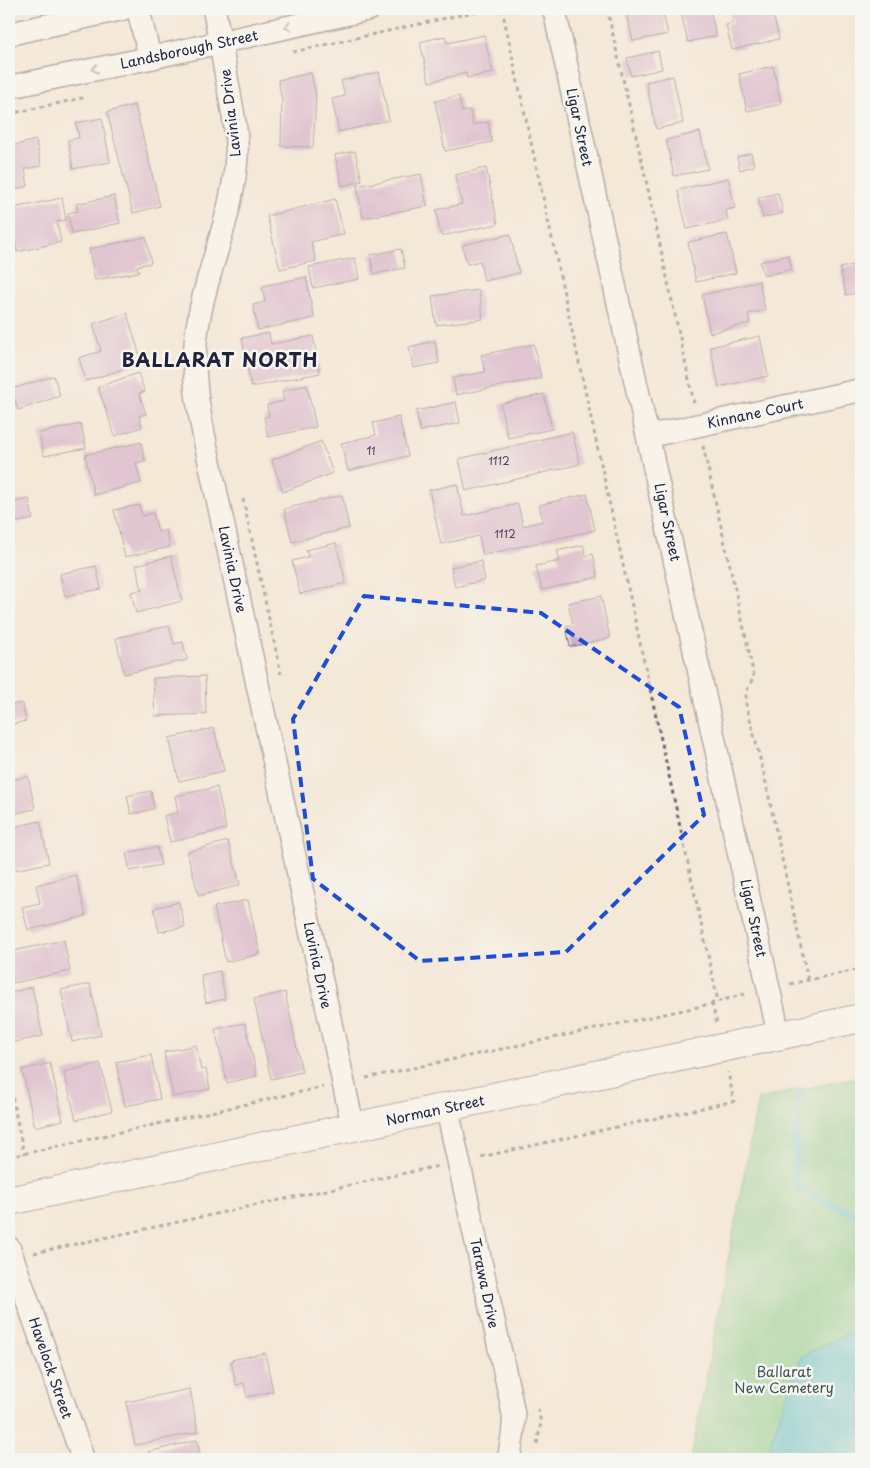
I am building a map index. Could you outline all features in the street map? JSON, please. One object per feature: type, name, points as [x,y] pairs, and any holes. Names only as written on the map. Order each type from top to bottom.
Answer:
[{"type":"street","points":[[9,34],[122,9]]},
{"type":"street","points":[[138,9],[150,58]]},
{"type":"street","name":"Lavinia Drive","points":[[214,9],[233,116],[237,160],[233,192],[199,319],[194,351],[195,389],[353,1127]]},
{"type":"street","name":"Landsborough Street","points":[[9,87],[220,43],[369,9]]},
{"type":"street","name":"Ligar Street","points":[[554,9],[780,1036]]},
{"type":"street","name":"Kinnane Court","points":[[649,436],[861,390]]},
{"type":"street","name":"Norman Street","points":[[9,1201],[861,1018]]},
{"type":"street","name":"Tarawa Drive","points":[[447,1108],[514,1417],[509,1459]]},
{"type":"street","name":"Havelock Street","points":[[10,1253],[83,1459]]},
{"type":"path","points":[[287,53],[487,9]]},
{"type":"path","points":[[502,9],[718,1001]]},
{"type":"path","points":[[607,9],[748,646],[754,677],[746,692],[746,704],[764,774],[808,980]]},
{"type":"path","points":[[243,498],[282,678]]},
{"type":"path","points":[[9,1157],[861,969]]},
{"type":"path","points":[[10,1253],[459,1161],[734,1101],[712,1003]]},
{"type":"path","points":[[9,1082],[24,1154]]},
{"type":"highlighted area","points":[[364,596],[541,613],[679,707],[704,815],[566,952],[420,961],[313,879],[293,719]]},
{"type":"green space","name":"Ballarat New Cemetery","points":[[861,1076],[861,1459],[691,1459],[758,1099]]},
{"type":"water","points":[[854,1330],[861,1331],[861,1459],[767,1459],[773,1435],[801,1357]]},
{"type":"building","points":[[625,9],[662,9],[668,34],[633,41]]},
{"type":"building","points":[[680,9],[710,9],[716,36],[688,42]]},
{"type":"building","points":[[730,9],[772,9],[779,39],[732,50],[726,25],[733,23]]},
{"type":"building","points":[[484,35],[493,73],[467,78],[466,73],[429,82],[420,42],[445,36],[447,43]]},
{"type":"building","points":[[658,51],[662,69],[631,76],[627,58]]},
{"type":"building","points":[[773,66],[781,104],[747,111],[739,74]]},
{"type":"building","points":[[379,72],[389,120],[339,132],[332,99],[345,96],[341,81]]},
{"type":"building","points":[[311,73],[316,96],[313,147],[281,146],[282,100],[278,80]]},
{"type":"building","points":[[673,76],[683,123],[656,129],[646,82]]},
{"type":"building","points":[[459,96],[462,112],[470,110],[473,125],[488,122],[492,142],[445,151],[435,101]]},
{"type":"building","points":[[135,105],[160,206],[133,213],[107,112]]},
{"type":"building","points":[[102,118],[110,162],[73,169],[68,140],[79,138],[76,123]]},
{"type":"building","points":[[700,132],[708,169],[674,176],[666,140]]},
{"type":"building","points":[[9,136],[12,146],[36,140],[41,166],[25,169],[28,186],[9,191]]},
{"type":"building","points":[[355,151],[362,181],[342,186],[335,155]]},
{"type":"building","points":[[751,153],[754,166],[740,170],[737,157]]},
{"type":"building","points":[[486,168],[498,224],[441,236],[436,210],[462,204],[455,175]]},
{"type":"building","points":[[421,174],[427,206],[363,218],[357,186]]},
{"type":"building","points":[[728,178],[735,208],[726,210],[728,220],[687,229],[678,190]]},
{"type":"building","points":[[778,193],[783,213],[763,218],[758,198]]},
{"type":"building","points":[[114,196],[120,223],[72,234],[68,213],[78,211],[76,204]]},
{"type":"building","points":[[62,198],[66,220],[57,222],[61,242],[17,252],[9,209]]},
{"type":"building","points":[[335,199],[344,234],[311,242],[316,261],[280,269],[267,216]]},
{"type":"building","points":[[510,234],[519,273],[484,281],[480,261],[467,264],[462,245]]},
{"type":"building","points":[[727,234],[736,273],[696,282],[688,242]]},
{"type":"building","points":[[146,237],[151,263],[137,266],[139,272],[95,280],[89,249]]},
{"type":"building","points":[[401,249],[405,268],[374,274],[370,255]]},
{"type":"building","points":[[788,255],[792,269],[764,276],[760,262]]},
{"type":"building","points":[[355,258],[359,279],[313,288],[309,267]]},
{"type":"building","points":[[861,263],[860,310],[857,293],[846,295],[840,268]]},
{"type":"building","points":[[306,277],[314,318],[258,330],[253,305],[265,302],[262,286]]},
{"type":"building","points":[[759,281],[765,310],[748,314],[750,323],[710,333],[702,295]]},
{"type":"building","points":[[479,290],[483,319],[436,325],[432,296]]},
{"type":"building","points":[[127,313],[142,363],[86,381],[79,358],[101,351],[93,324]]},
{"type":"building","points":[[269,333],[271,344],[313,336],[320,373],[251,387],[242,338]]},
{"type":"building","points":[[760,336],[768,376],[719,387],[710,347]]},
{"type":"building","points":[[435,341],[439,363],[413,368],[409,347]]},
{"type":"building","points":[[534,344],[541,378],[456,395],[453,378],[485,372],[481,355]]},
{"type":"building","points":[[138,373],[145,392],[139,393],[146,414],[139,416],[142,427],[115,436],[98,387]]},
{"type":"building","points":[[54,376],[60,396],[18,410],[11,389]]},
{"type":"building","points":[[307,385],[316,427],[268,437],[264,417],[269,416],[267,405],[284,401],[282,391]]},
{"type":"building","points":[[544,394],[552,429],[508,438],[500,404]]},
{"type":"building","points":[[456,402],[460,423],[420,431],[416,411]]},
{"type":"building","points":[[399,417],[408,456],[348,471],[341,443],[376,435],[373,423]]},
{"type":"building","points":[[81,424],[86,448],[44,456],[39,433]]},
{"type":"building","points":[[572,432],[580,464],[466,491],[459,459]]},
{"type":"building","points":[[321,441],[333,473],[283,492],[272,460]]},
{"type":"building","points":[[141,442],[145,461],[136,463],[141,483],[94,495],[85,455]]},
{"type":"building","points":[[457,484],[464,516],[518,504],[523,526],[543,521],[539,505],[587,494],[595,530],[483,555],[479,536],[441,544],[429,490]]},
{"type":"building","points":[[342,495],[349,528],[292,542],[284,509]]},
{"type":"building","points":[[29,499],[33,519],[9,524],[9,503]]},
{"type":"building","points":[[139,505],[142,516],[153,513],[158,532],[166,530],[170,547],[125,557],[114,510]]},
{"type":"building","points":[[336,543],[346,583],[300,594],[292,561],[308,557],[306,550]]},
{"type":"building","points":[[583,545],[586,556],[593,554],[598,577],[542,590],[536,566],[560,561],[557,551]]},
{"type":"building","points":[[171,556],[182,601],[136,613],[131,592],[142,590],[136,565]]},
{"type":"building","points":[[481,561],[485,580],[455,587],[451,567]]},
{"type":"building","points":[[96,566],[101,589],[65,596],[60,574]]},
{"type":"building","points":[[601,596],[610,638],[570,647],[566,626],[573,624],[568,603]]},
{"type":"building","points":[[169,626],[174,644],[183,642],[187,660],[124,674],[116,638]]},
{"type":"building","points":[[205,676],[206,714],[155,716],[153,678]]},
{"type":"building","points":[[22,703],[26,721],[9,725],[9,705]]},
{"type":"building","points":[[214,728],[224,771],[179,781],[169,738]]},
{"type":"building","points":[[28,776],[35,809],[9,815],[9,781]]},
{"type":"building","points":[[217,787],[226,829],[170,842],[164,816],[178,812],[175,796]]},
{"type":"building","points":[[151,791],[154,809],[131,814],[127,796]]},
{"type":"building","points":[[40,821],[49,863],[9,871],[9,828]]},
{"type":"building","points":[[228,841],[240,885],[199,896],[187,852]]},
{"type":"building","points":[[157,847],[161,865],[130,871],[126,853]]},
{"type":"building","points":[[76,875],[86,916],[28,930],[22,907],[40,903],[36,885]]},
{"type":"building","points":[[248,900],[260,954],[226,962],[214,907]]},
{"type":"building","points":[[179,902],[185,927],[159,932],[154,908]]},
{"type":"building","points":[[64,940],[70,971],[13,983],[9,952]]},
{"type":"building","points":[[220,971],[225,999],[206,1003],[201,975]]},
{"type":"building","points":[[90,984],[101,1035],[72,1042],[61,990]]},
{"type":"building","points":[[32,987],[43,1036],[11,1043],[9,1032],[9,993]]},
{"type":"building","points":[[285,992],[302,1072],[271,1079],[254,999]]},
{"type":"building","points":[[245,1023],[257,1076],[227,1083],[215,1029]]},
{"type":"building","points":[[196,1045],[201,1070],[206,1069],[210,1089],[173,1097],[164,1052]]},
{"type":"building","points":[[151,1055],[160,1099],[125,1106],[116,1062]]},
{"type":"building","points":[[50,1063],[63,1120],[35,1127],[22,1070]]},
{"type":"building","points":[[100,1063],[112,1111],[76,1120],[64,1072]]},
{"type":"building","points":[[265,1353],[273,1391],[247,1397],[244,1383],[236,1385],[231,1360]]},
{"type":"building","points":[[190,1389],[198,1432],[135,1445],[126,1402]]},
{"type":"building","points":[[197,1440],[201,1459],[150,1459],[148,1452]]},
{"type":"waterway","points":[[800,1093],[795,1163],[796,1180],[800,1189],[814,1198],[861,1217]]},
{"type":"district","name":"BALLARAT NORTH","points":[[220,359]]}]
